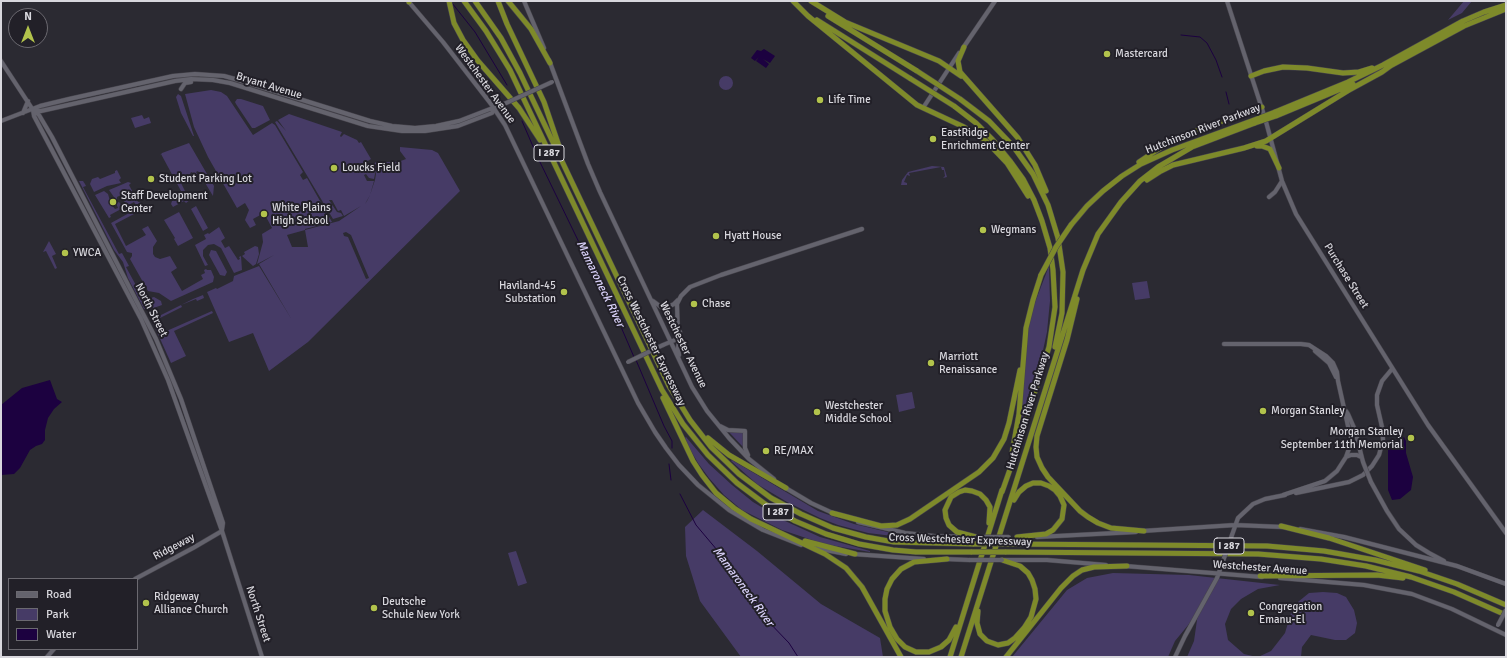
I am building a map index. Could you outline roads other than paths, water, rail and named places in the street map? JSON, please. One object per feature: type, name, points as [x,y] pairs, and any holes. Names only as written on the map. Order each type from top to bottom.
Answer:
[{"type":"highway","points":[[449,1],[450,11],[457,30],[465,44],[522,111],[559,172]]},
{"type":"highway","name":"Cross Westchester Expressway","points":[[464,1],[486,31],[507,65],[649,364],[673,410],[700,447],[720,468],[742,487],[780,513],[805,526],[826,534],[871,546],[910,551],[1292,556],[1332,560],[1366,566],[1433,584],[1470,598],[1506,615]]},
{"type":"highway","name":"Cross Westchester Expressway","points":[[475,1],[495,29],[515,63],[667,382],[680,406],[693,425],[715,451],[743,478],[771,498],[811,519],[849,533],[888,541],[922,544],[1236,546],[1295,548],[1336,552],[1408,568],[1446,580],[1506,606]]},
{"type":"highway","points":[[498,1],[507,24],[544,102],[567,170]]},
{"type":"highway","points":[[508,1],[532,30],[550,63]]},
{"type":"highway","points":[[793,1],[830,29],[954,106],[984,131],[1010,161],[1031,195],[1046,231],[1052,259],[1054,313],[1051,336],[1043,369],[1002,492]]},
{"type":"highway","points":[[793,1],[813,21],[912,101],[923,108],[970,130],[983,139],[996,151],[1011,169],[1023,187],[1046,231]]},
{"type":"highway","points":[[807,1],[831,19],[960,99],[994,125],[1017,150],[1030,169],[1042,189],[1054,221]]},
{"type":"highway","points":[[811,1],[845,22],[939,61],[956,72],[979,93]]},
{"type":"highway","name":"Hutchinson River Parkway","points":[[1276,114],[1398,57],[1468,19],[1506,5]]},
{"type":"highway","name":"Hutchinson River Parkway","points":[[950,657],[1002,492],[1017,431],[1020,408],[1023,354],[1030,311],[1041,275],[1056,247],[1071,224],[1091,202],[1112,183],[1156,156],[1336,92],[1393,64],[1464,26],[1506,9]]},
{"type":"highway","points":[[964,47],[959,59],[959,69],[1013,131],[1031,158],[1045,189],[1054,221],[1062,255],[1064,295],[1060,325],[1046,387]]},
{"type":"highway","points":[[1251,76],[1268,70],[1287,67],[1352,73],[1368,69],[1398,57]]},
{"type":"highway","points":[[1244,148],[1271,139],[1393,64]]},
{"type":"highway","points":[[1112,183],[1125,171],[1175,140],[1193,131],[1262,107]]},
{"type":"highway","name":"Hutchinson River Parkway","points":[[961,657],[1083,270],[1101,229],[1128,193],[1149,174],[1177,155],[1254,122]]},
{"type":"highway","points":[[1128,193],[1154,174],[1173,165],[1260,145],[1266,147],[1272,154],[1279,168]]},
{"type":"highway","points":[[1083,270],[1069,333],[1037,436],[1037,457],[1048,477],[1080,511],[1088,517],[1111,528],[1144,531]]},
{"type":"highway","points":[[832,513],[881,526],[899,525],[915,516],[981,470],[997,453],[1006,435],[1023,354]]},
{"type":"highway","points":[[649,364],[687,449],[699,472],[710,485],[726,502],[739,512],[757,523],[811,547],[838,562],[856,578],[901,657]]},
{"type":"highway","points":[[693,425],[720,450],[754,471],[786,488]]},
{"type":"highway","points":[[1005,519],[1016,495],[1028,485],[1036,483],[1046,485],[1055,490],[1060,496],[1064,505],[1064,514],[1062,521],[1052,532],[1017,537]]},
{"type":"highway","points":[[976,537],[955,531],[946,520],[945,512],[948,502],[953,496],[961,491],[970,490],[976,492],[984,496],[988,503],[991,513],[986,541]]},
{"type":"highway","points":[[1281,526],[1341,541],[1419,567],[1446,580]]},
{"type":"highway","points":[[789,537],[821,547],[855,554]]},
{"type":"highway","points":[[946,559],[910,564],[900,569],[892,579],[886,592],[885,604],[887,618],[893,634],[901,644],[913,651],[926,652],[937,650],[946,644],[951,638],[968,600]]},
{"type":"highway","points":[[984,586],[977,618],[978,630],[984,639],[991,643],[1001,645],[1008,643],[1019,635],[1029,621],[1034,608],[1036,594],[1032,580],[1025,570],[1017,565],[1002,560]]},
{"type":"highway","points":[[1006,657],[1061,588],[1073,576],[1082,570],[1094,567],[1127,566]]},
{"type":"highway","points":[[1260,576],[1387,576],[1433,584]]},
{"type":"main road","name":"Westchester Avenue","points":[[409,1],[436,33],[486,98],[513,141],[646,418],[663,444],[679,465],[701,487],[729,510],[753,525],[782,538],[811,547]]},
{"type":"main road","name":"Westchester Avenue","points":[[524,1],[550,63],[590,169],[670,342],[703,404],[718,425],[749,459],[786,488],[811,503],[832,513],[865,524],[905,533],[934,536],[1017,537]]},
{"type":"main road","points":[[923,108],[994,1]]},
{"type":"main road","name":"Purchase Street","points":[[1227,1],[1262,107],[1282,181],[1296,214],[1392,369],[1442,445],[1506,533]]},
{"type":"main road","name":"North Street","points":[[1,61],[34,110],[34,116],[123,285],[160,360],[222,531],[262,657]]},
{"type":"main road","name":"Bryant Avenue","points":[[1,121],[34,110],[40,106],[157,79],[195,74],[224,76],[370,121],[398,127],[421,128],[445,124],[466,119],[490,109],[494,109]]},
{"type":"main road","name":"Bryant Avenue","points":[[34,110],[41,111],[180,80],[208,80],[234,84],[368,126],[402,131],[424,131],[451,127],[477,119],[504,104],[557,81]]},
{"type":"main road","points":[[181,89],[185,83],[189,82],[234,84]]},
{"type":"main road","points":[[485,111],[487,105],[486,98]]},
{"type":"main road","points":[[23,113],[28,101]]},
{"type":"main road","points":[[1269,197],[1276,191],[1282,181]]},
{"type":"main road","points":[[651,300],[664,307],[671,306],[690,287],[701,281],[862,229]]},
{"type":"main road","points":[[678,300],[676,311],[680,333],[678,351],[687,376]]},
{"type":"main road","points":[[620,365],[674,340],[678,336],[678,323]]},
{"type":"main road","points":[[1224,344],[1309,345],[1326,356],[1337,372],[1346,411],[1355,430],[1361,457],[1371,482],[1387,511],[1406,536],[1428,553],[1457,566],[1506,584]]},
{"type":"main road","points":[[1175,657],[1219,574],[1238,518],[1253,504],[1265,499],[1349,482],[1363,475],[1372,466],[1379,455],[1383,440],[1382,427],[1377,405],[1378,395],[1382,382],[1392,369]]},
{"type":"main road","points":[[1283,495],[1325,481],[1337,471],[1346,457],[1351,440],[1345,414],[1346,411]]},
{"type":"main road","points":[[718,425],[728,430],[745,431],[745,448],[749,459]]},
{"type":"main road","points":[[1346,457],[1351,455],[1359,455],[1361,457]]},
{"type":"main road","points":[[1017,537],[1069,536],[1235,525],[1281,526],[1333,534],[1457,566]]},
{"type":"main road","name":"Ridgeway","points":[[137,578],[222,531]]},
{"type":"main road","points":[[811,547],[845,554],[900,558],[946,559]]},
{"type":"main road","name":"Westchester Avenue","points":[[946,559],[1053,561],[1358,584],[1398,591],[1436,602],[1506,636]]},
{"type":"main road","points":[[1496,630],[1506,610]]},
{"type":"water","points":[[764,49],[775,56],[770,63],[763,59],[769,64],[766,68],[756,61],[759,57],[755,61],[751,58],[757,50],[761,51]]},
{"type":"water","points":[[50,380],[57,399],[62,402],[54,409],[48,418],[45,430],[45,440],[42,444],[30,450],[20,468],[14,474],[1,475],[1,405],[22,388]]},
{"type":"water","points":[[1404,437],[1406,441],[1406,453],[1413,477],[1411,490],[1400,499],[1392,500],[1388,490],[1388,450]]},
{"type":"waterway","name":"Mamaroneck River","points":[[452,3],[475,32],[507,85]]},
{"type":"waterway","points":[[1181,35],[1200,37],[1207,43],[1216,60],[1222,77]]},
{"type":"waterway","points":[[1226,92],[1229,104]]},
{"type":"waterway","name":"Mamaroneck River","points":[[522,121],[538,158],[590,265],[609,299],[634,357]]},
{"type":"waterway","name":"Mamaroneck River","points":[[636,360],[664,426],[672,441],[672,448]]},
{"type":"waterway","name":"Mamaroneck River","points":[[669,464],[671,480]]},
{"type":"waterway","name":"Mamaroneck River","points":[[680,494],[696,525],[728,563],[765,618],[789,643],[798,657]]},
{"type":"place","name":"Mastercard","points":[[1107,54]]},
{"type":"place","name":"Life Time","points":[[820,100]]},
{"type":"place","name":"EastRidge Enrichment Center","points":[[933,139]]},
{"type":"place","name":"Loucks Field","points":[[334,168]]},
{"type":"place","name":"Student Parking Lot","points":[[151,179]]},
{"type":"place","name":"Staff Development Center","points":[[113,202]]},
{"type":"place","name":"White Plains High School","points":[[264,214]]},
{"type":"place","name":"Wegmans","points":[[983,230]]},
{"type":"place","name":"Hyatt House","points":[[716,236]]},
{"type":"place","name":"YWCA","points":[[65,253]]},
{"type":"place","name":"Haviland-45 Substation","points":[[564,292]]},
{"type":"place","name":"Chase","points":[[694,304]]},
{"type":"place","name":"Marriott Renaissance","points":[[931,363]]},
{"type":"place","name":"Morgan Stanley","points":[[1263,411]]},
{"type":"place","name":"Westchester Middle School","points":[[817,412]]},
{"type":"place","name":"Morgan Stanley September 11th Memorial","points":[[1411,438]]},
{"type":"place","name":"RE/MAX","points":[[766,451]]},
{"type":"place","name":"Ridgeway Alliance Church","points":[[146,603]]},
{"type":"place","name":"Deutsche Schule New York","points":[[374,608]]},
{"type":"place","name":"Congregation Emanu-El","points":[[1251,613]]}]
